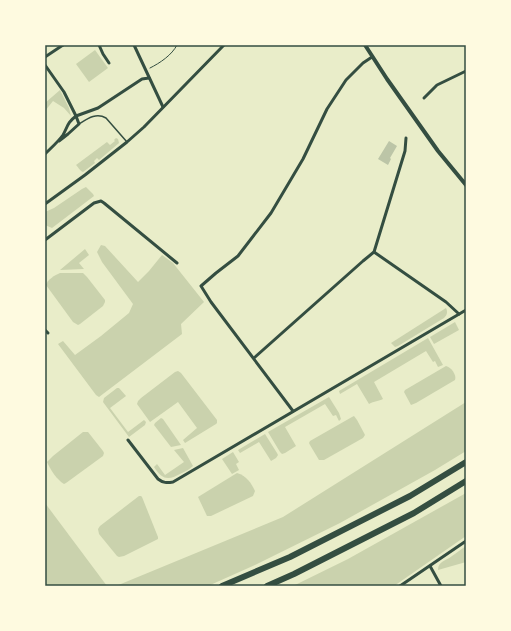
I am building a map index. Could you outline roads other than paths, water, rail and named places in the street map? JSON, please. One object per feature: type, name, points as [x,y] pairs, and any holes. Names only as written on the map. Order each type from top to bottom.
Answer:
[{"type":"highway","points":[[222,586],[290,557],[410,496],[466,462]]},
{"type":"highway","points":[[267,586],[294,574],[414,513],[466,481]]},
{"type":"street","points":[[45,57],[63,45]]},
{"type":"street","points":[[99,45],[109,63]]},
{"type":"street","points":[[134,45],[163,107]]},
{"type":"street","points":[[45,204],[85,175],[144,127],[224,45]]},
{"type":"street","points":[[365,45],[438,151],[466,185]]},
{"type":"street","points":[[293,410],[211,302],[201,286],[238,256],[271,213],[303,159],[327,109],[346,80],[363,63],[372,57]]},
{"type":"street","points":[[45,64],[64,92],[79,124],[59,140]]},
{"type":"street","points":[[424,98],[437,85],[466,71]]},
{"type":"street","points":[[45,154],[64,134],[70,121],[76,116],[98,108],[142,79],[149,78]]},
{"type":"street","points":[[254,358],[374,252],[384,215],[405,151],[406,138]]},
{"type":"street","points":[[45,240],[94,203],[100,201],[177,263]]},
{"type":"street","points":[[374,252],[446,302],[459,314]]},
{"type":"street","points":[[128,440],[158,479],[162,482],[172,482],[466,310]]},
{"type":"street","points":[[45,330],[48,333]]},
{"type":"street","points":[[400,586],[466,541]]},
{"type":"street","points":[[430,566],[440,586]]},
{"type":"lane","points":[[79,124],[96,115],[103,116],[127,142]]}]
